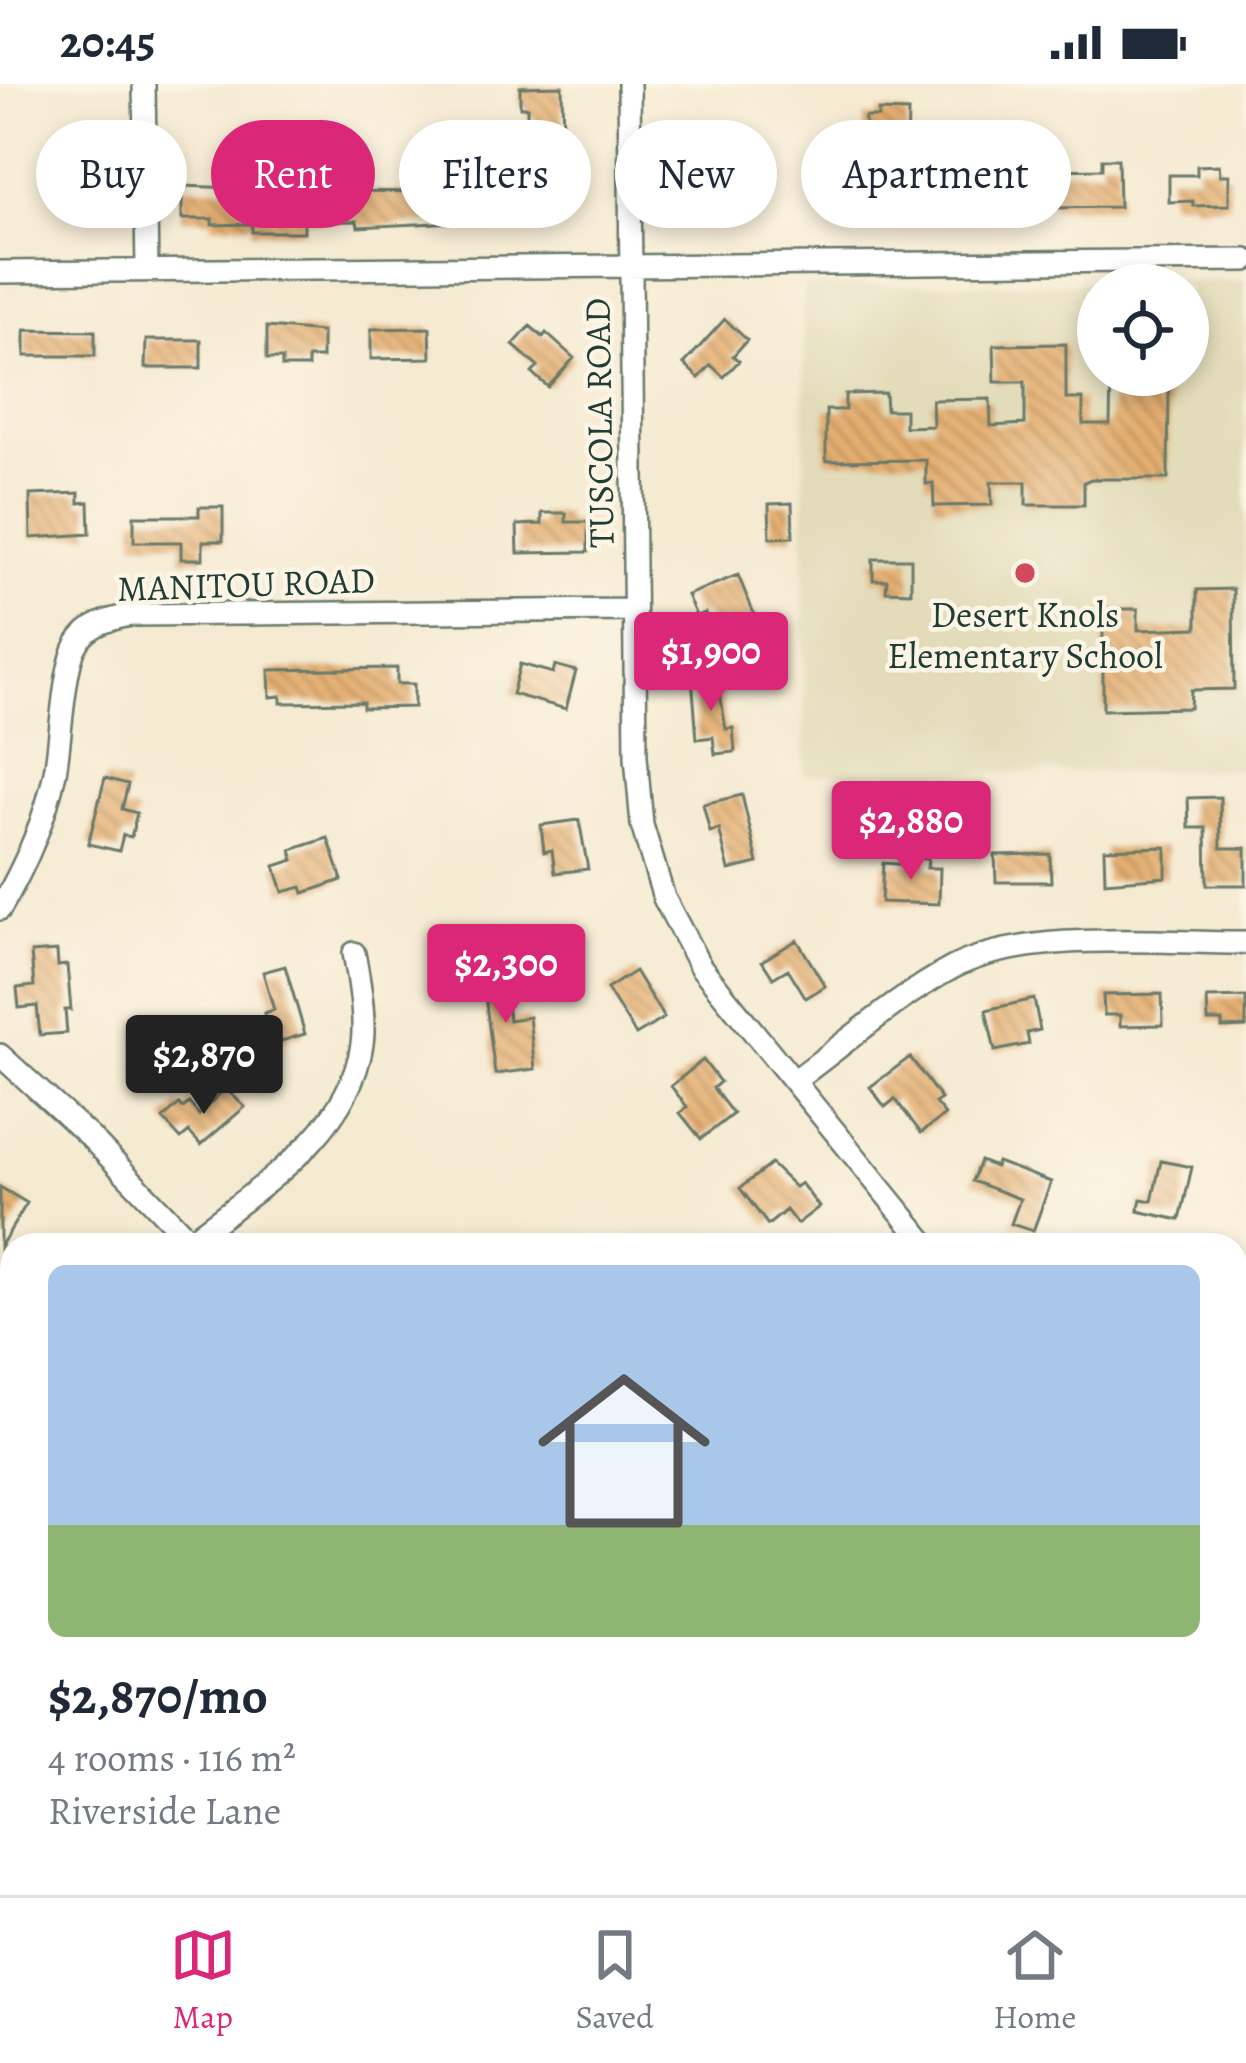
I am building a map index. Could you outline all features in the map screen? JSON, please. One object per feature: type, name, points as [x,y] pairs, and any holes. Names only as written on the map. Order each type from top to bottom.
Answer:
[{"type":"street","points":[[144,84],[147,270]]},
{"type":"street","name":"TUSCOLA ROAD","points":[[629,84],[633,610],[642,825],[664,898],[700,966],[917,1233]]},
{"type":"street","points":[[0,272],[1246,260]]},
{"type":"street","name":"MANITOU ROAD","points":[[0,909],[29,858],[54,779],[69,666],[77,643],[100,622],[131,615],[633,610]]},
{"type":"street","points":[[794,1081],[922,986],[956,965],[996,952],[1044,944],[1246,943]]},
{"type":"street","points":[[204,1233],[315,1142],[349,1085],[363,1043],[354,952]]},
{"type":"street","points":[[0,1055],[91,1138],[182,1233]]},
{"type":"shaded area","name":"Desert Knols Elementary School","points":[[1209,281],[1246,281],[1246,770],[804,775],[804,286],[1077,283],[1077,396],[1209,396]]},
{"type":"building","points":[[562,86],[563,120],[527,117],[527,107],[520,107],[520,87]]},
{"type":"building","points":[[878,111],[908,112],[908,120],[865,120],[878,117]]},
{"type":"building","points":[[1102,159],[1118,159],[1119,207],[1071,208],[1071,170],[1102,169]]},
{"type":"building","points":[[1219,165],[1220,175],[1229,175],[1229,205],[1169,202],[1169,175],[1197,175],[1197,166]]},
{"type":"building","points":[[187,186],[211,187],[211,219],[187,219]]},
{"type":"building","points":[[375,191],[399,192],[399,225],[375,226]]},
{"type":"building","points":[[252,228],[304,228],[304,232],[252,232]]},
{"type":"building","points":[[725,319],[747,340],[733,356],[739,361],[724,377],[711,365],[699,378],[684,364]]},
{"type":"building","points":[[530,326],[543,337],[546,333],[574,358],[548,387],[532,373],[538,367],[513,345]]},
{"type":"building","points":[[267,327],[322,332],[322,358],[308,358],[308,367],[282,367],[282,359],[267,359]]},
{"type":"building","points":[[430,328],[431,358],[371,359],[371,329]]},
{"type":"building","points":[[25,330],[95,331],[95,356],[25,356]]},
{"type":"building","points":[[146,340],[201,340],[201,368],[145,368]]},
{"type":"building","points":[[1066,344],[1066,399],[1083,399],[1083,424],[1110,424],[1111,396],[1169,396],[1168,479],[1091,479],[1084,482],[1084,505],[1026,505],[1026,482],[991,482],[992,505],[934,506],[933,483],[926,484],[926,460],[826,461],[826,410],[845,410],[845,394],[885,393],[886,410],[905,410],[905,427],[933,426],[932,400],[990,399],[991,426],[1025,424],[1025,382],[995,382],[994,345]]},
{"type":"building","points":[[79,493],[79,503],[89,502],[90,534],[31,538],[30,495]]},
{"type":"building","points":[[792,503],[793,537],[770,538],[769,504]]},
{"type":"building","points":[[199,507],[223,507],[223,541],[203,541],[203,559],[181,559],[181,542],[134,542],[134,516],[199,516]]},
{"type":"building","points":[[542,513],[566,513],[566,522],[588,522],[588,552],[518,553],[517,525],[542,524]]},
{"type":"building","points":[[873,559],[911,559],[911,592],[886,591],[887,580],[873,580]]},
{"type":"building","points":[[738,575],[760,629],[719,646],[705,613],[696,616],[687,595]]},
{"type":"building","points":[[1233,589],[1234,689],[1191,690],[1190,708],[1103,710],[1103,609],[1138,609],[1138,630],[1197,628],[1197,590]]},
{"type":"building","points":[[520,664],[553,673],[555,665],[576,671],[566,709],[512,694]]},
{"type":"building","points":[[397,668],[397,684],[414,684],[414,707],[281,703],[281,696],[270,697],[269,670]]},
{"type":"building","points":[[717,675],[735,752],[715,754],[713,737],[697,739],[692,677]]},
{"type":"building","points":[[105,778],[128,784],[122,809],[137,813],[131,837],[123,835],[119,851],[88,844]]},
{"type":"building","points":[[742,795],[758,863],[729,870],[719,829],[710,832],[703,804]]},
{"type":"building","points":[[1220,797],[1221,848],[1246,848],[1246,885],[1207,885],[1206,828],[1189,828],[1188,798]]},
{"type":"building","points":[[579,820],[588,869],[555,873],[552,850],[544,852],[541,825]]},
{"type":"building","points":[[328,838],[342,880],[304,893],[302,887],[283,892],[275,866],[294,860],[291,850]]},
{"type":"building","points":[[1166,847],[1166,877],[1105,882],[1104,849]]},
{"type":"building","points":[[1050,854],[1051,882],[996,882],[995,855]]},
{"type":"building","points":[[908,858],[928,859],[927,868],[940,868],[939,904],[881,902],[883,863],[907,865]]},
{"type":"building","points":[[797,940],[825,986],[806,998],[788,969],[773,978],[762,961]]},
{"type":"building","points":[[57,951],[58,966],[67,965],[71,1010],[65,1010],[67,1033],[40,1035],[37,1006],[19,1008],[17,988],[34,986],[31,953]]},
{"type":"building","points":[[502,962],[509,1020],[529,1017],[535,1069],[495,1074],[481,965]]},
{"type":"building","points":[[285,966],[305,1034],[240,1053],[235,1035],[267,1026],[264,1013],[274,1010],[263,972]]},
{"type":"building","points":[[635,971],[664,1018],[636,1035],[607,989]]},
{"type":"building","points":[[1162,994],[1163,1025],[1120,1026],[1120,1015],[1104,1015],[1103,995]]},
{"type":"building","points":[[1246,997],[1246,1027],[1222,1028],[1222,1021],[1208,1021],[1207,998]]},
{"type":"building","points":[[1034,999],[1040,1030],[1027,1033],[1029,1044],[995,1051],[986,1010]]},
{"type":"building","points":[[910,1057],[941,1099],[935,1103],[945,1115],[921,1133],[895,1099],[885,1107],[870,1087]]},
{"type":"building","points":[[703,1060],[720,1082],[713,1088],[733,1114],[701,1139],[680,1113],[687,1107],[671,1086]]},
{"type":"building","points":[[225,1088],[245,1107],[201,1145],[189,1132],[181,1139],[163,1119],[179,1104],[183,1108],[189,1103],[199,1115]]},
{"type":"building","points":[[980,1161],[995,1167],[997,1162],[1051,1182],[1033,1231],[1011,1224],[1020,1199],[972,1181]]},
{"type":"building","points":[[1161,1161],[1192,1167],[1180,1220],[1138,1211],[1141,1199],[1152,1201]]},
{"type":"building","points":[[771,1164],[795,1187],[801,1183],[819,1207],[797,1224],[786,1210],[768,1225],[740,1188]]},
{"type":"building","points":[[0,1187],[27,1203],[9,1233],[0,1233]]},
{"type":"place","name":"Desert Knols Elementary School","points":[[1025,573]]}]
